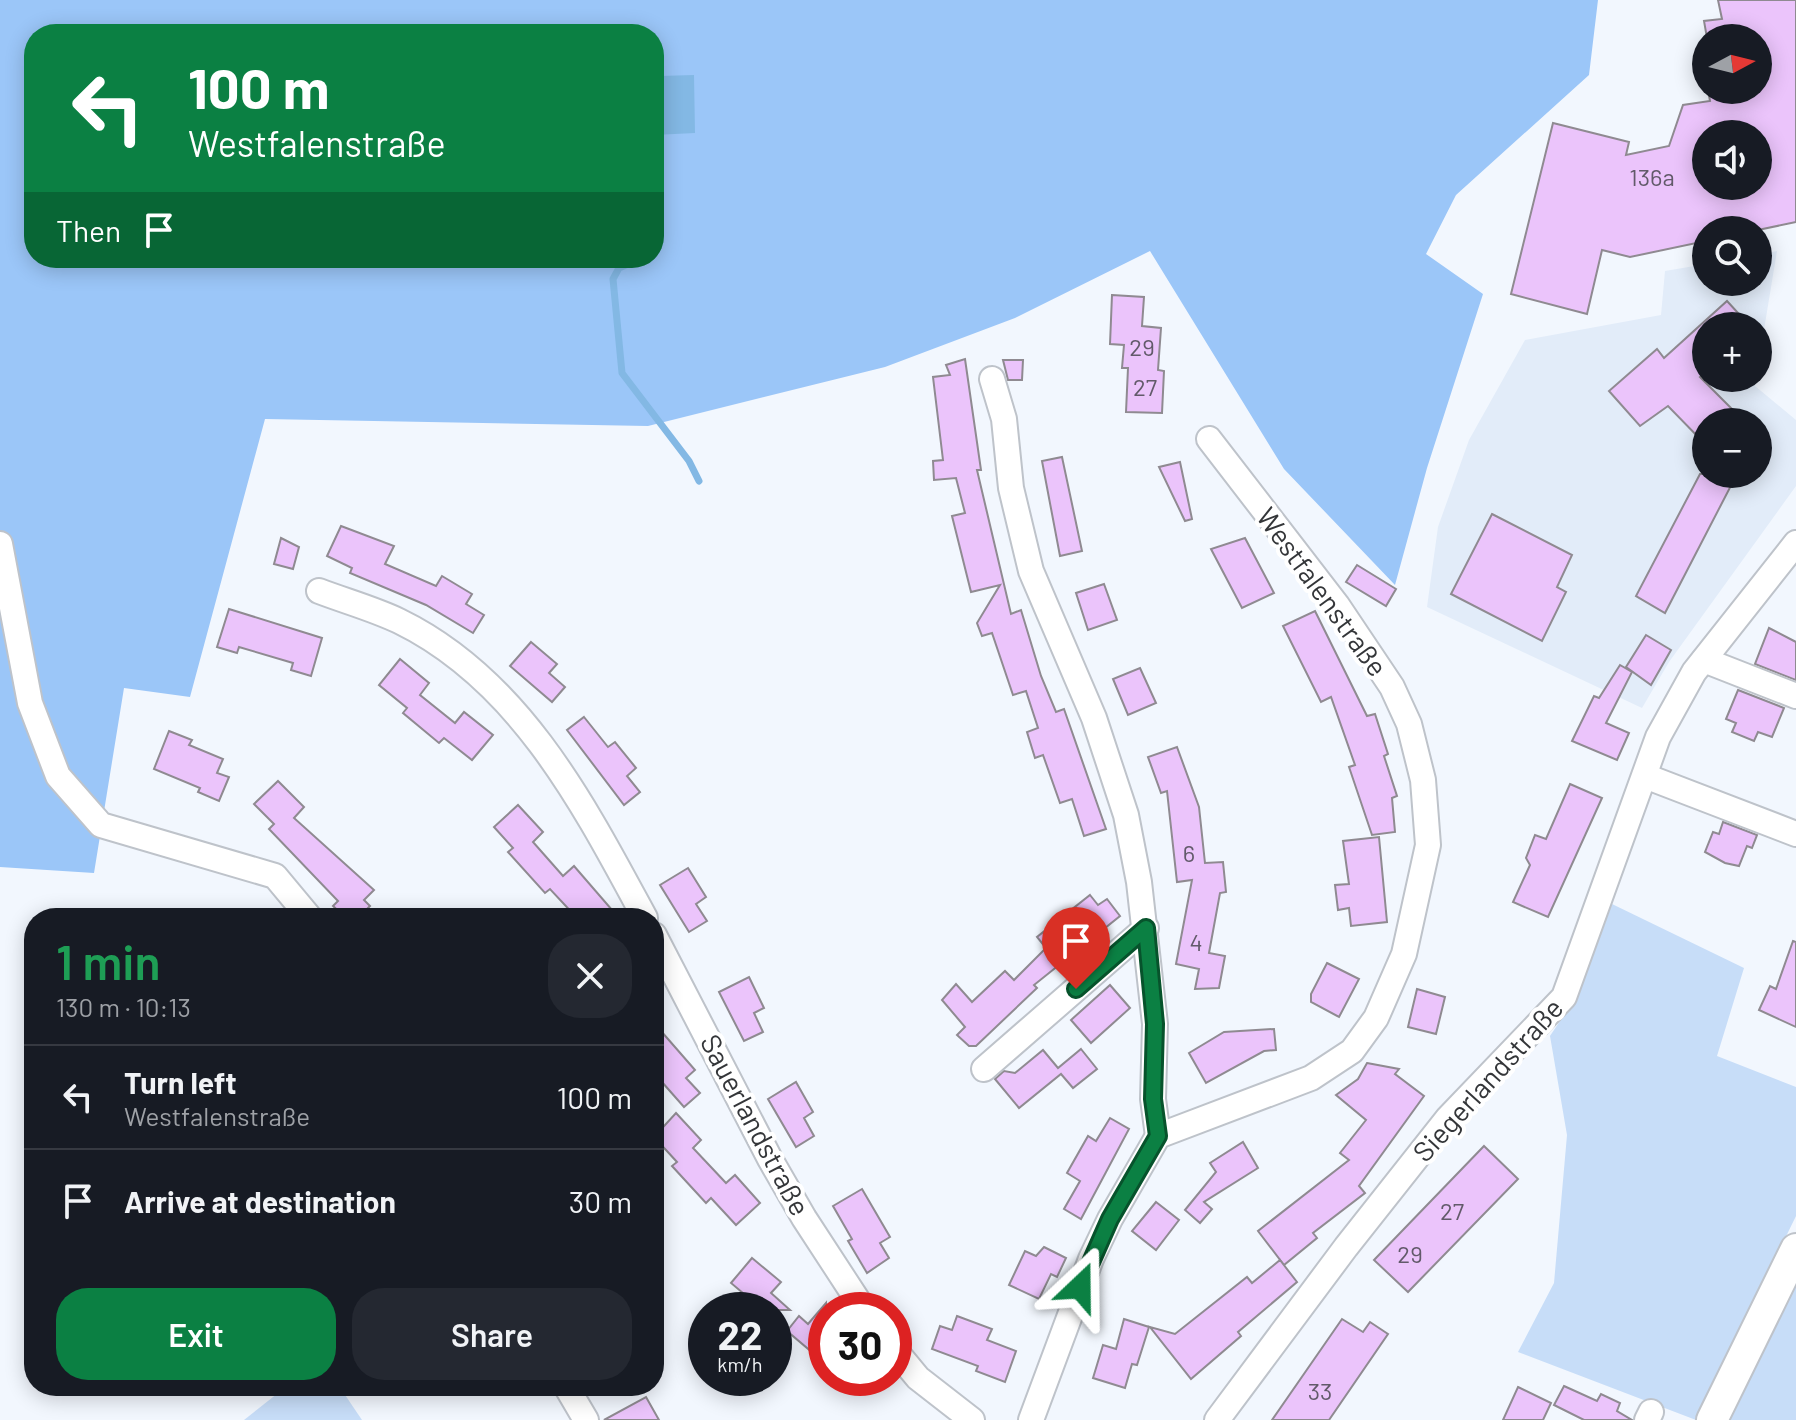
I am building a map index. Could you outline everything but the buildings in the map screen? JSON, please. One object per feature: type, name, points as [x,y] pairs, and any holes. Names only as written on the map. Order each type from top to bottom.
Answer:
[{"type":"main road","points":[[1712,1420],[1796,1249]]},
{"type":"street","points":[[992,379],[1004,419],[1011,488],[1031,571],[1110,763],[1126,815],[1146,928],[1155,1024],[1153,1099],[1158,1136],[1091,1259],[1033,1420]]},
{"type":"street","name":"Westfalenstraße","points":[[1158,1136],[1311,1078],[1352,1051],[1376,1018],[1404,954],[1428,845],[1423,780],[1409,724],[1392,687],[1337,605],[1209,439]]},
{"type":"street","name":"Siegerlandstraße","points":[[1217,1420],[1346,1247],[1448,1118],[1564,997],[1658,737],[1704,660],[1796,543]]},
{"type":"street","points":[[0,544],[30,703],[58,776],[101,825],[275,876],[302,908]]},
{"type":"street","points":[[319,591],[400,622],[461,660],[528,724],[604,842],[640,908]]},
{"type":"street","points":[[1704,660],[1796,696]]},
{"type":"street","points":[[1645,776],[1796,834]]},
{"type":"street","points":[[984,1069],[1146,928]]},
{"type":"street","name":"Sauerlandstraße","points":[[664,954],[777,1171],[853,1292]]},
{"type":"street","points":[[912,1371],[972,1420]]},
{"type":"street","points":[[572,1396],[586,1420]]},
{"type":"shaded area","points":[[0,0],[1598,0],[1589,75],[1456,195],[1426,254],[1483,294],[1427,468],[1395,585],[1284,469],[1150,251],[1015,318],[885,367],[648,426],[265,419],[190,697],[124,688],[94,873],[0,867]]},
{"type":"shaded area","points":[[694,75],[695,133],[664,135],[664,76]]},
{"type":"shaded area","points":[[1777,251],[1772,281],[1772,252]]},
{"type":"shaded area","points":[[1692,266],[1692,296],[1770,296],[1767,312],[1692,312],[1692,392],[1762,392],[1796,420],[1796,486],[1669,662],[1642,708],[1427,607],[1438,527],[1469,440],[1525,340],[1661,315],[1665,271]]},
{"type":"shaded area","points":[[1612,904],[1744,968],[1717,1056],[1796,1087],[1796,1216],[1696,1420],[1518,1352],[1554,1283],[1567,1135],[1550,1036],[1580,991]]},
{"type":"shaded area","points":[[1796,1274],[1796,1420],[1727,1420]]},
{"type":"shaded area","points":[[274,1396],[346,1396],[362,1420],[244,1420]]},
{"type":"waterway","points":[[619,268],[613,279],[622,373],[689,461],[699,481]]},
{"type":"route","points":[[1076,989],[1146,928],[1155,1024],[1153,1099],[1158,1136],[1110,1219],[1080,1287]]}]
